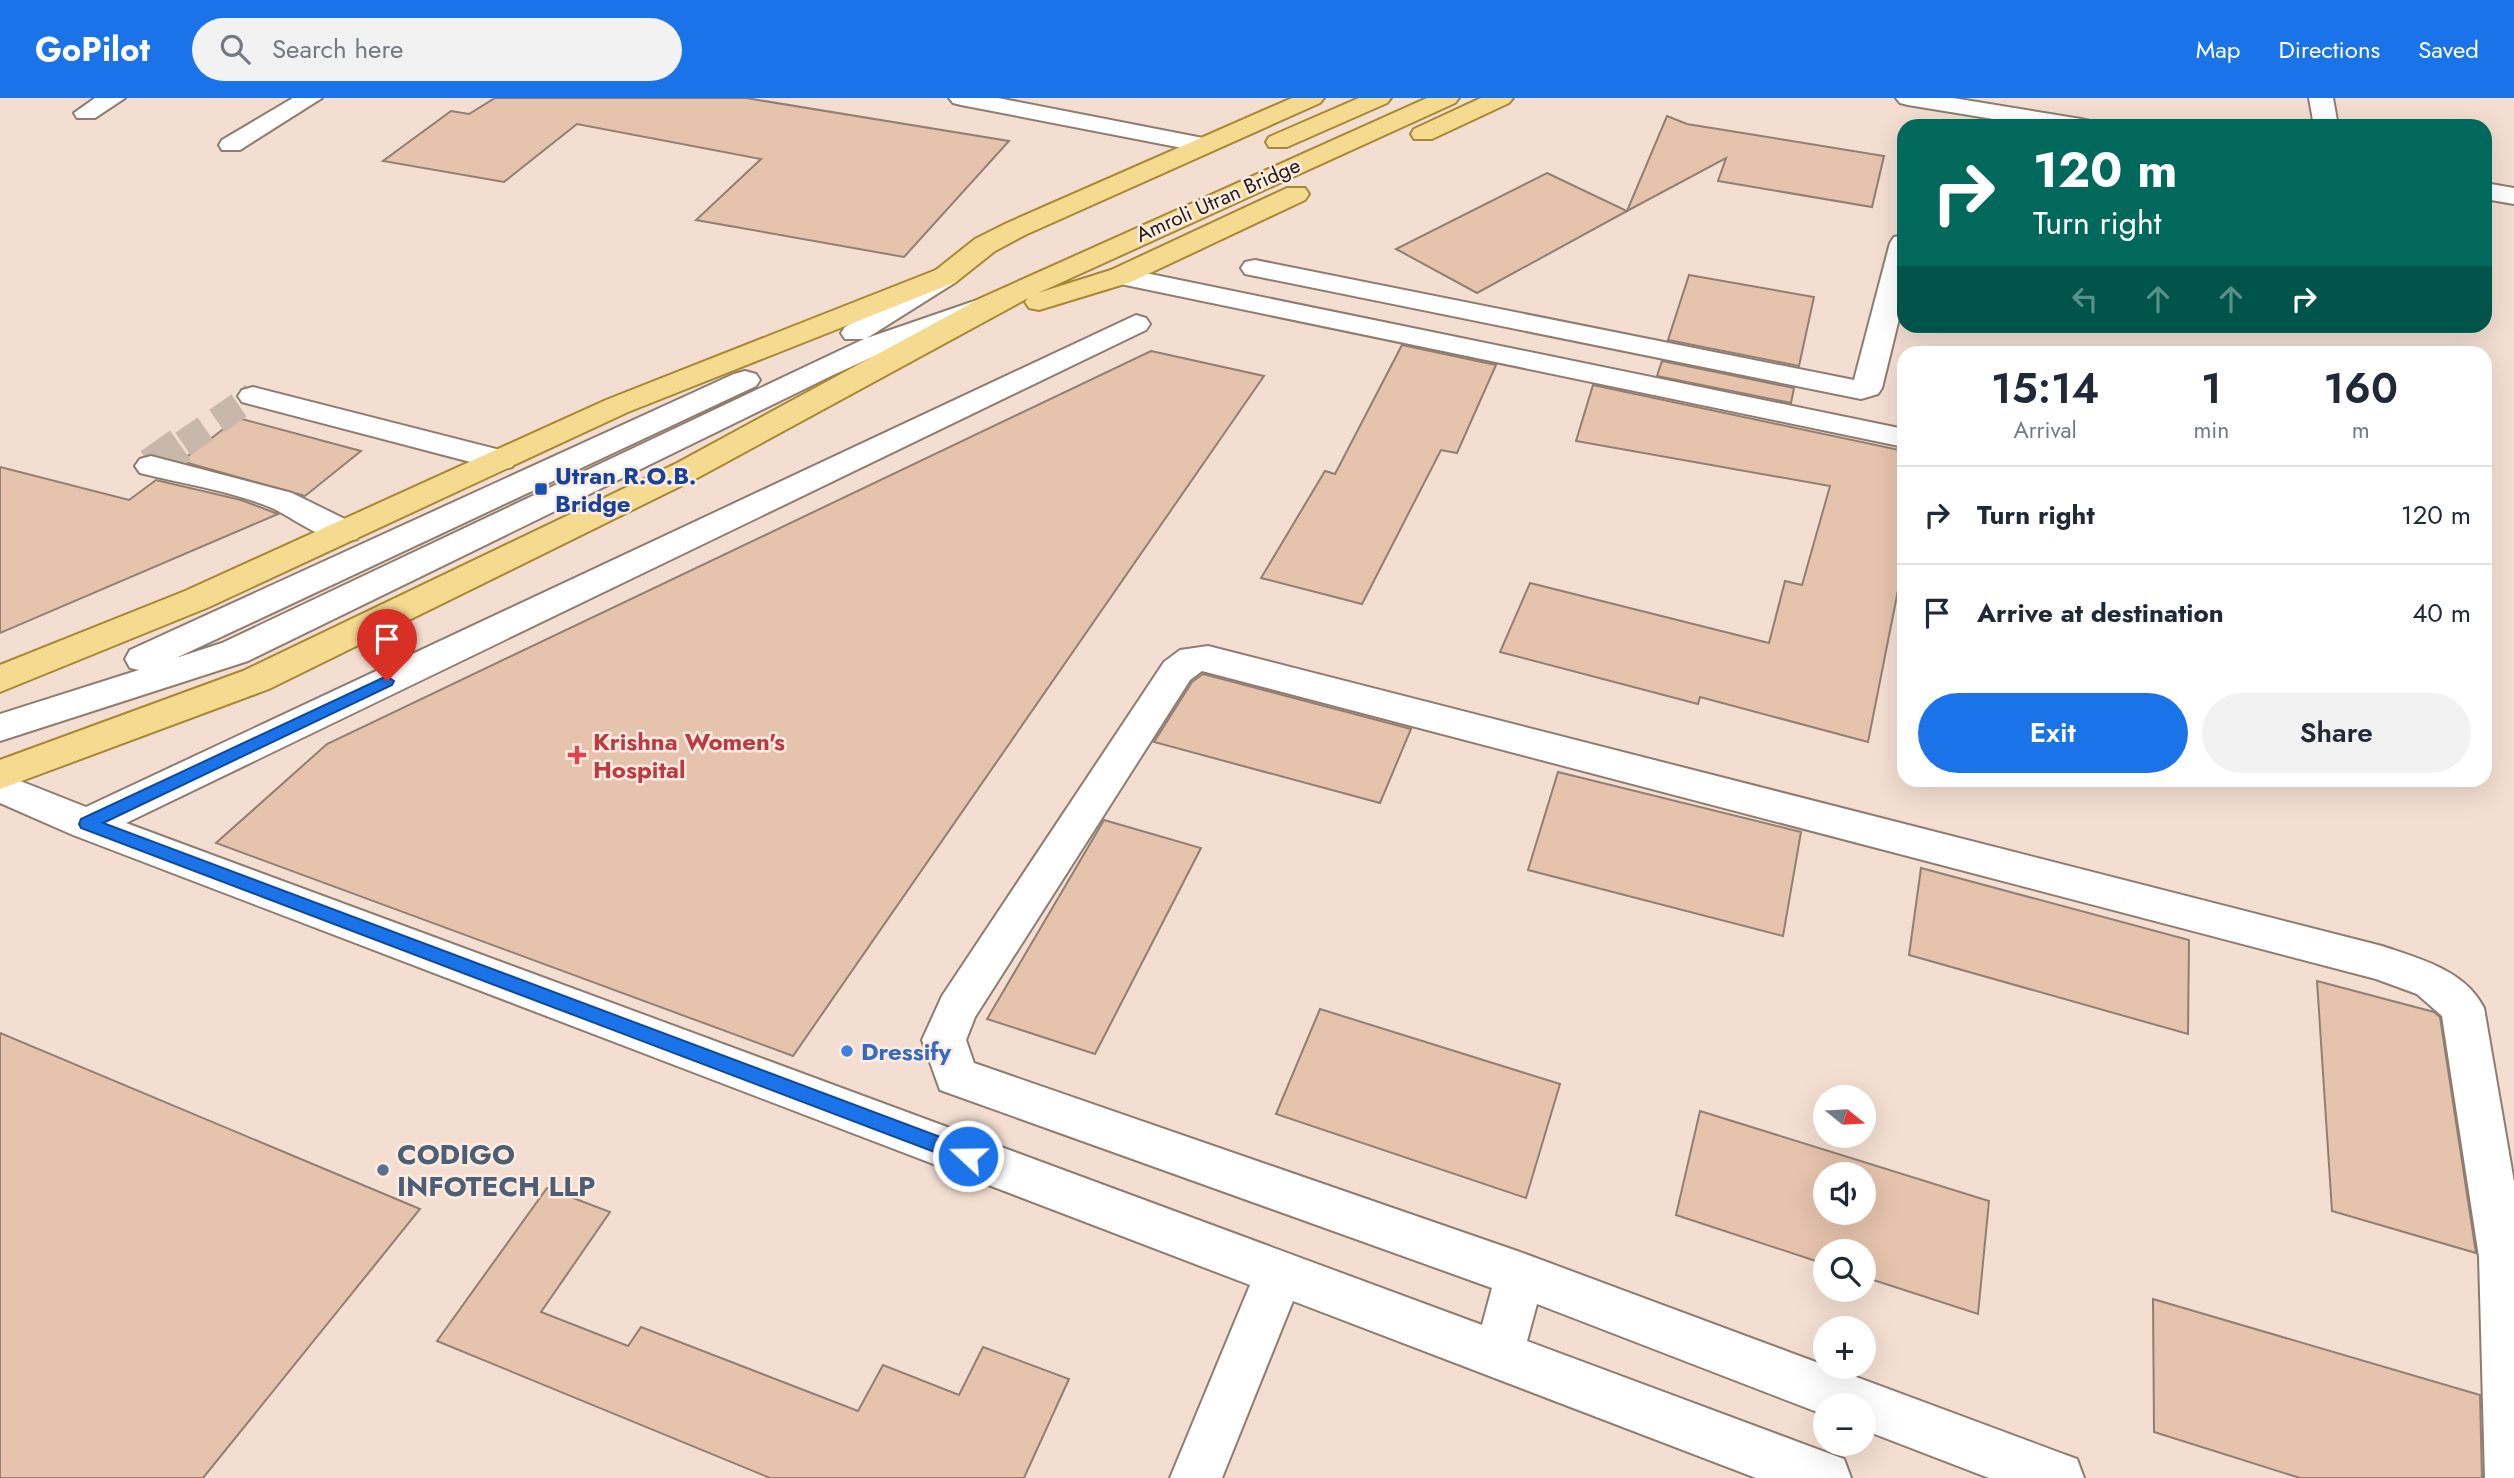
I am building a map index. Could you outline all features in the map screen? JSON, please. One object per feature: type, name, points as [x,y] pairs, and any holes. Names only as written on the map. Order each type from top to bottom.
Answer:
[{"type":"main road","points":[[946,276],[985,245],[1016,229],[1312,98]]},
{"type":"main road","name":"Amroli Utran Bridge","points":[[1253,153],[1379,98]]},
{"type":"main road","name":"Amroli Utran Bridge","points":[[0,775],[256,680],[688,470],[991,304],[1447,98]]},
{"type":"main road","points":[[991,304],[1039,302],[1121,276],[1501,98]]},
{"type":"main road","points":[[0,679],[197,600],[617,406],[946,276],[1063,235]]},
{"type":"street","points":[[86,113],[113,98]]},
{"type":"street","points":[[231,145],[310,98]]},
{"type":"street","points":[[961,98],[1203,145]]},
{"type":"street","points":[[1908,98],[1937,115],[1998,105],[2053,119]]},
{"type":"street","points":[[2321,98],[2325,119]]},
{"type":"street","points":[[2492,192],[2514,196]]},
{"type":"street","points":[[1255,268],[1861,390],[1867,388],[1897,270]]},
{"type":"street","points":[[0,725],[639,427],[866,328],[946,276]]},
{"type":"street","points":[[1121,276],[1897,437]]},
{"type":"street","points":[[0,725],[235,652],[879,343],[991,304]]},
{"type":"street","points":[[87,824],[1136,324]]},
{"type":"street","points":[[253,396],[501,460]]},
{"type":"street","points":[[151,466],[281,500],[345,532]]},
{"type":"street","points":[[2057,1478],[1520,1275],[956,1076],[944,1040],[957,1009],[1177,671],[1193,659],[1208,658],[2382,963],[2432,982],[2462,1008],[2503,1257],[2511,1478]]},
{"type":"street","points":[[0,787],[87,824],[1825,1478]]},
{"type":"street","points":[[1195,1478],[1279,1274]]},
{"type":"street","points":[[1498,1357],[1520,1275]]},
{"type":"building","points":[[495,98],[746,98],[1009,141],[904,257],[696,220],[761,159],[577,124],[504,182],[383,161],[451,111],[469,114]]},
{"type":"building","points":[[1667,116],[1687,124],[1884,156],[1872,207],[1718,181],[1726,158],[1627,211]]},
{"type":"building","points":[[1547,173],[1627,211],[1477,293],[1396,249]]},
{"type":"building","points":[[1689,275],[1814,297],[1799,366],[1668,340]]},
{"type":"building","points":[[1402,345],[1496,365],[1457,453],[1441,450],[1362,604],[1261,578],[1325,471],[1335,474]]},
{"type":"building","points":[[1151,351],[1264,376],[793,1056],[216,843],[327,744]]},
{"type":"building","points":[[1662,361],[1794,388],[1791,403],[1657,376]]},
{"type":"building","points":[[1593,385],[1897,450],[1897,595],[1868,742],[1700,697],[1698,704],[1500,652],[1530,583],[1769,643],[1785,581],[1802,585],[1830,486],[1576,441]]},
{"type":"building","points":[[238,418],[361,451],[305,496],[181,461]]},
{"type":"building","points":[[0,467],[129,500],[156,480],[241,500],[278,514],[0,633]]},
{"type":"building","points":[[1203,674],[1411,729],[1380,803],[1154,742],[1192,682]]},
{"type":"building","points":[[1558,772],[1801,832],[1783,936],[1528,870]]},
{"type":"building","points":[[1104,820],[1201,848],[1095,1054],[987,1019]]},
{"type":"building","points":[[1921,868],[2189,940],[2188,1034],[1909,955]]},
{"type":"building","points":[[2317,981],[2434,1012],[2440,1017],[2476,1253],[2332,1211]]},
{"type":"building","points":[[1320,1009],[1560,1084],[1526,1198],[1276,1114]]},
{"type":"building","points":[[0,1033],[420,1209],[203,1478],[0,1478]]},
{"type":"building","points":[[1700,1111],[1864,1162],[1813,1162],[1813,1225],[1876,1225],[1876,1166],[1989,1201],[1978,1314],[1876,1281],[1876,1239],[1813,1239],[1813,1260],[1676,1215]]},
{"type":"building","points":[[547,1188],[610,1212],[541,1312],[628,1346],[641,1327],[858,1411],[883,1365],[959,1395],[983,1347],[1069,1379],[1024,1478],[770,1478],[437,1341]]},
{"type":"building","points":[[2153,1299],[2480,1395],[2482,1478],[2300,1478],[2154,1432]]},
{"type":"tunnel","points":[[183,444],[253,396]]},
{"type":"tunnel","points":[[151,466],[185,442]]},
{"type":"place","name":"Utran R.O.B. Bridge","points":[[541,489]]},
{"type":"place","name":"Krishna Women's Hospital","points":[[577,755]]},
{"type":"place","name":"Dressify","points":[[847,1051]]},
{"type":"place","name":"CODIGO INFOTECH LLP","points":[[383,1170]]},
{"type":"route","points":[[387,681],[87,824],[968,1156]]}]
